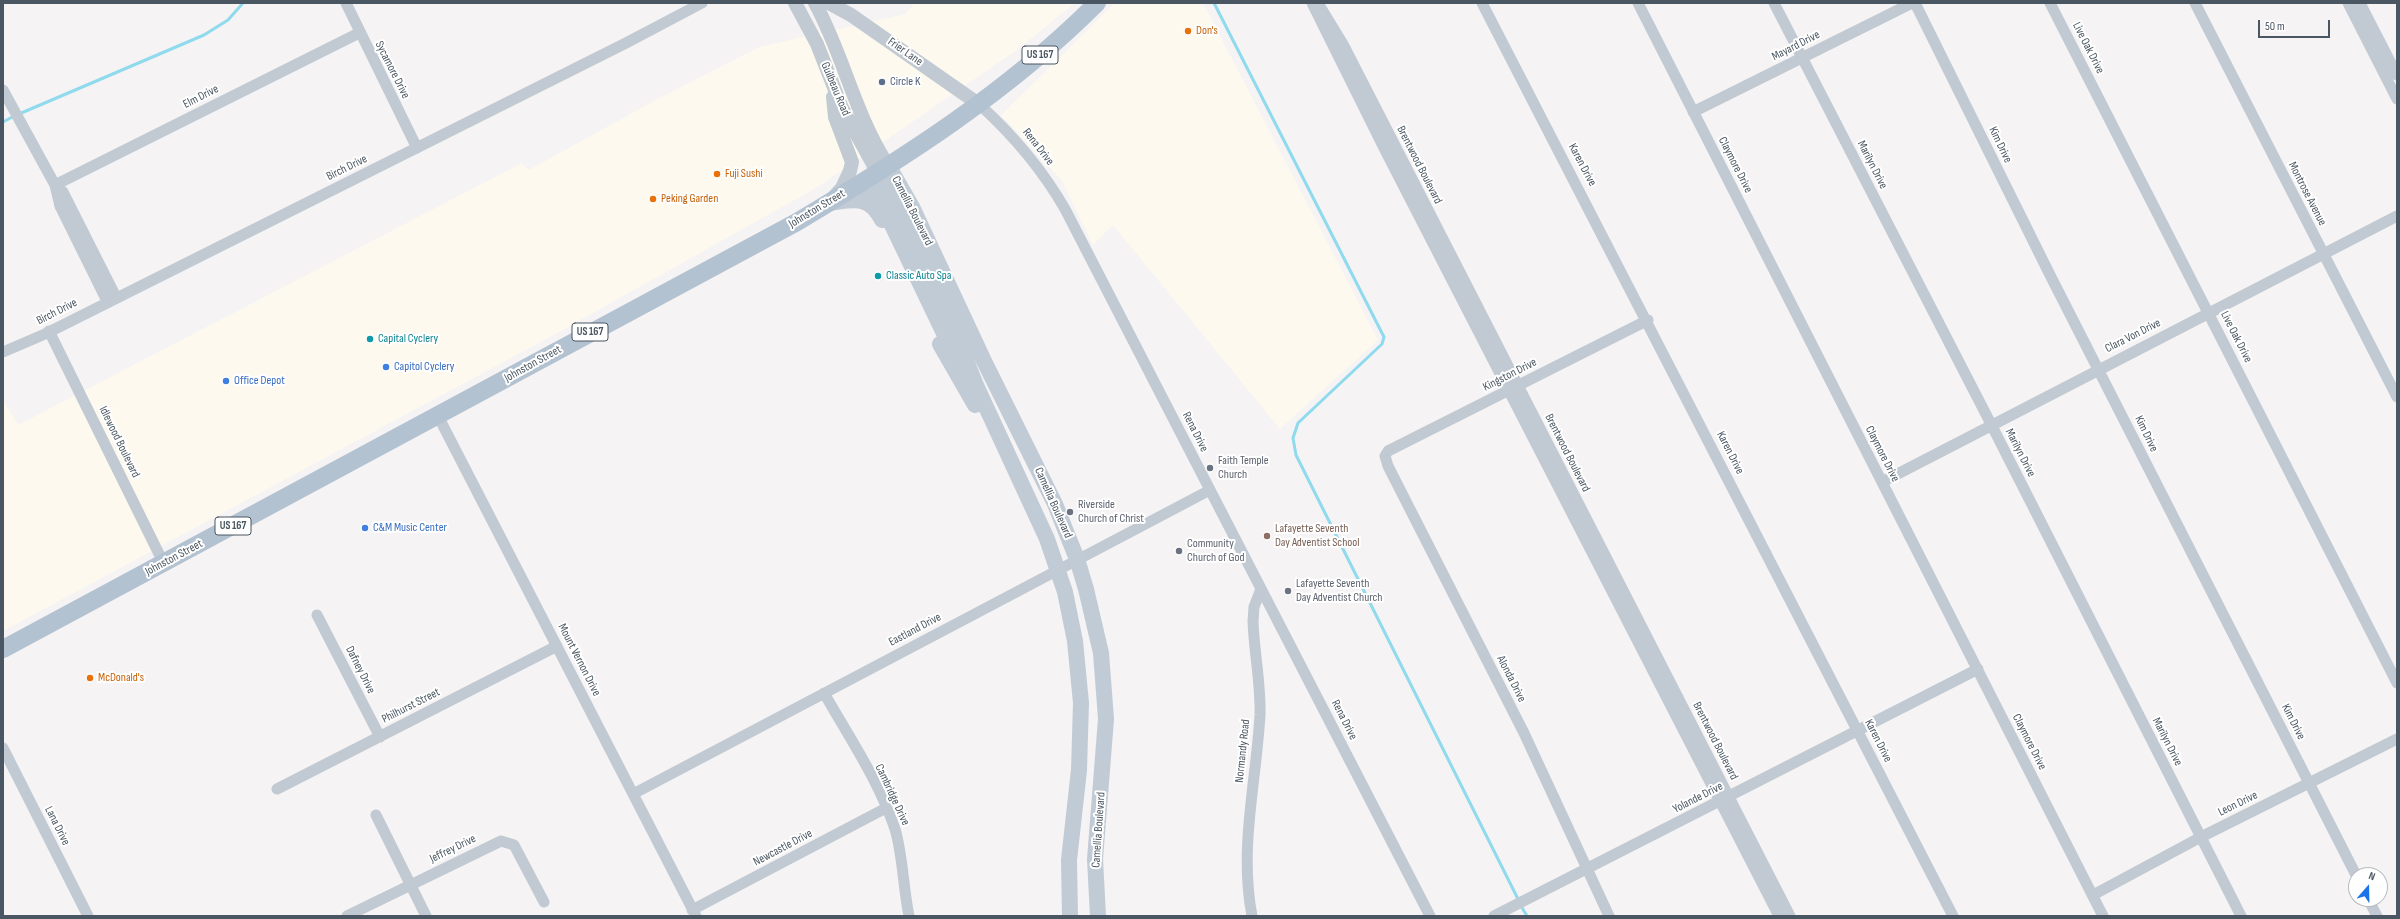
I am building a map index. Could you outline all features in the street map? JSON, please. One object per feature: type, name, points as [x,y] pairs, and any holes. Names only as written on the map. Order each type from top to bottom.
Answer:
[{"type":"main road","name":"Johnston Street","points":[[3,649],[438,416],[632,309],[730,259],[828,203],[883,170],[980,104],[1019,73],[1097,3]]},
{"type":"main road","name":"Camellia Boulevard","points":[[883,170],[940,294],[975,383],[1058,569],[1075,641],[1081,704],[1080,770],[1069,860],[1070,916]]},
{"type":"main road","name":"Camellia Boulevard","points":[[883,170],[912,207],[983,359],[1038,468],[1077,559],[1096,626],[1101,653],[1106,719],[1095,859],[1098,916]]},
{"type":"main road","points":[[861,183],[869,188],[879,199],[962,370],[994,399],[1020,451],[1038,468]]},
{"type":"main road","points":[[828,203],[858,200],[868,203],[877,210],[940,344],[974,404],[998,433]]},
{"type":"street","name":"Sycamore Drive","points":[[346,3],[417,148]]},
{"type":"street","name":"Birch Drive","points":[[3,352],[49,331],[417,148],[633,40],[702,3]]},
{"type":"street","name":"Guilbeau Road","points":[[794,3],[817,44],[831,83],[883,170]]},
{"type":"street","name":"Guilbeau Road","points":[[816,3],[840,56],[864,124],[883,170]]},
{"type":"street","name":"Frier Lane","points":[[832,3],[980,104]]},
{"type":"street","name":"Brentwood Boulevard","points":[[1312,3],[1384,150],[1513,388]]},
{"type":"street","name":"Brentwood Boulevard","points":[[1318,3],[1343,44],[1513,388],[1724,799],[1779,916]]},
{"type":"street","name":"Karen Drive","points":[[1482,3],[1648,320],[1953,916]]},
{"type":"street","name":"Claymore Drive","points":[[1638,3],[2103,916]]},
{"type":"street","name":"Marilyn Drive","points":[[1774,3],[1991,424],[2241,916]]},
{"type":"street","name":"Mayard Drive","points":[[1693,112],[1913,3]]},
{"type":"street","name":"Kim Drive","points":[[1913,3],[2352,867]]},
{"type":"street","name":"Live Oak Drive","points":[[2050,3],[2397,683]]},
{"type":"street","name":"Montrose Avenue","points":[[2195,3],[2397,397]]},
{"type":"street","points":[[2354,4],[2397,75]]},
{"type":"street","points":[[2354,4],[2396,93]]},
{"type":"street","name":"Elm Drive","points":[[55,185],[359,32]]},
{"type":"street","points":[[828,203],[842,188],[850,172],[852,162],[835,117],[831,83]]},
{"type":"street","points":[[3,90],[10,106],[55,185],[63,192],[112,299]]},
{"type":"street","name":"Rena Drive","points":[[980,104],[1017,140],[1054,189],[1430,916]]},
{"type":"street","name":"Clara Von Drive","points":[[1882,482],[2099,368],[2397,216]]},
{"type":"street","name":"Kingston Drive","points":[[1385,456],[1388,451],[1648,320]]},
{"type":"street","name":"Idlewood Boulevard","points":[[49,331],[164,564]]},
{"type":"street","name":"Mount Vernon Drive","points":[[438,416],[694,913]]},
{"type":"street","name":"Alonda Drive","points":[[1385,456],[1388,466],[1524,733],[1609,916]]},
{"type":"street","name":"Eastland Drive","points":[[633,794],[1210,490]]},
{"type":"street","name":"Normandy Road","points":[[1252,916],[1245,861],[1249,805],[1260,714],[1253,621],[1255,603],[1261,589]]},
{"type":"street","name":"Dafney Drive","points":[[318,615],[380,737]]},
{"type":"street","name":"Philhurst Street","points":[[277,790],[557,646]]},
{"type":"street","name":"Yolande Drive","points":[[1494,916],[1588,870],[1978,669]]},
{"type":"street","name":"Cambridge Drive","points":[[824,693],[886,808],[895,830],[909,916]]},
{"type":"street","name":"Leon Drive","points":[[2093,896],[2201,837],[2310,784],[2397,739]]},
{"type":"street","name":"Lana Drive","points":[[3,748],[88,916]]},
{"type":"street","name":"Brentwood Boulevard","points":[[1724,799],[1790,916]]},
{"type":"street","name":"Newcastle Drive","points":[[694,913],[886,808]]},
{"type":"street","points":[[376,815],[426,916]]},
{"type":"street","name":"Jeffrey Drive","points":[[347,916],[501,841],[514,845],[544,902]]},
{"type":"street","points":[[2372,907],[2377,916]]},
{"type":"shaded area","points":[[914,3],[1075,3],[1017,50],[816,188],[550,337],[3,631],[3,400],[18,425],[522,163],[529,170],[652,102],[759,47],[906,14]]},
{"type":"shaded area","points":[[1115,3],[1203,3],[1378,340],[1280,429],[1113,225],[1093,245],[1062,181],[1001,115]]},
{"type":"waterway","points":[[19,114],[204,35],[228,20],[243,3]]},
{"type":"waterway","points":[[1214,3],[1384,337],[1382,344],[1298,423],[1293,438],[1296,455],[1519,901]]},
{"type":"waterway","points":[[3,122],[14,116]]},
{"type":"waterway","points":[[1521,906],[1527,916]]},
{"type":"place","name":"Don's","points":[[1188,31]]},
{"type":"place","name":"Circle K","points":[[882,82]]},
{"type":"place","name":"Fuji Sushi","points":[[717,174]]},
{"type":"place","name":"Peking Garden","points":[[653,199]]},
{"type":"place","name":"Classic Auto Spa","points":[[878,276]]},
{"type":"place","name":"Capital Cyclery","points":[[370,339]]},
{"type":"place","name":"Capitol Cyclery","points":[[386,367]]},
{"type":"place","name":"Office Depot","points":[[226,381]]},
{"type":"place","name":"Faith Temple Church","points":[[1210,468]]},
{"type":"place","name":"Riverside Church of Christ","points":[[1070,512]]},
{"type":"place","name":"C&M Music Center","points":[[365,528]]},
{"type":"place","name":"Lafayette Seventh Day Adventist School","points":[[1267,536]]},
{"type":"place","name":"Community Church of God","points":[[1179,551]]},
{"type":"place","name":"Lafayette Seventh Day Adventist Church","points":[[1288,591]]},
{"type":"place","name":"McDonald's","points":[[90,678]]}]
